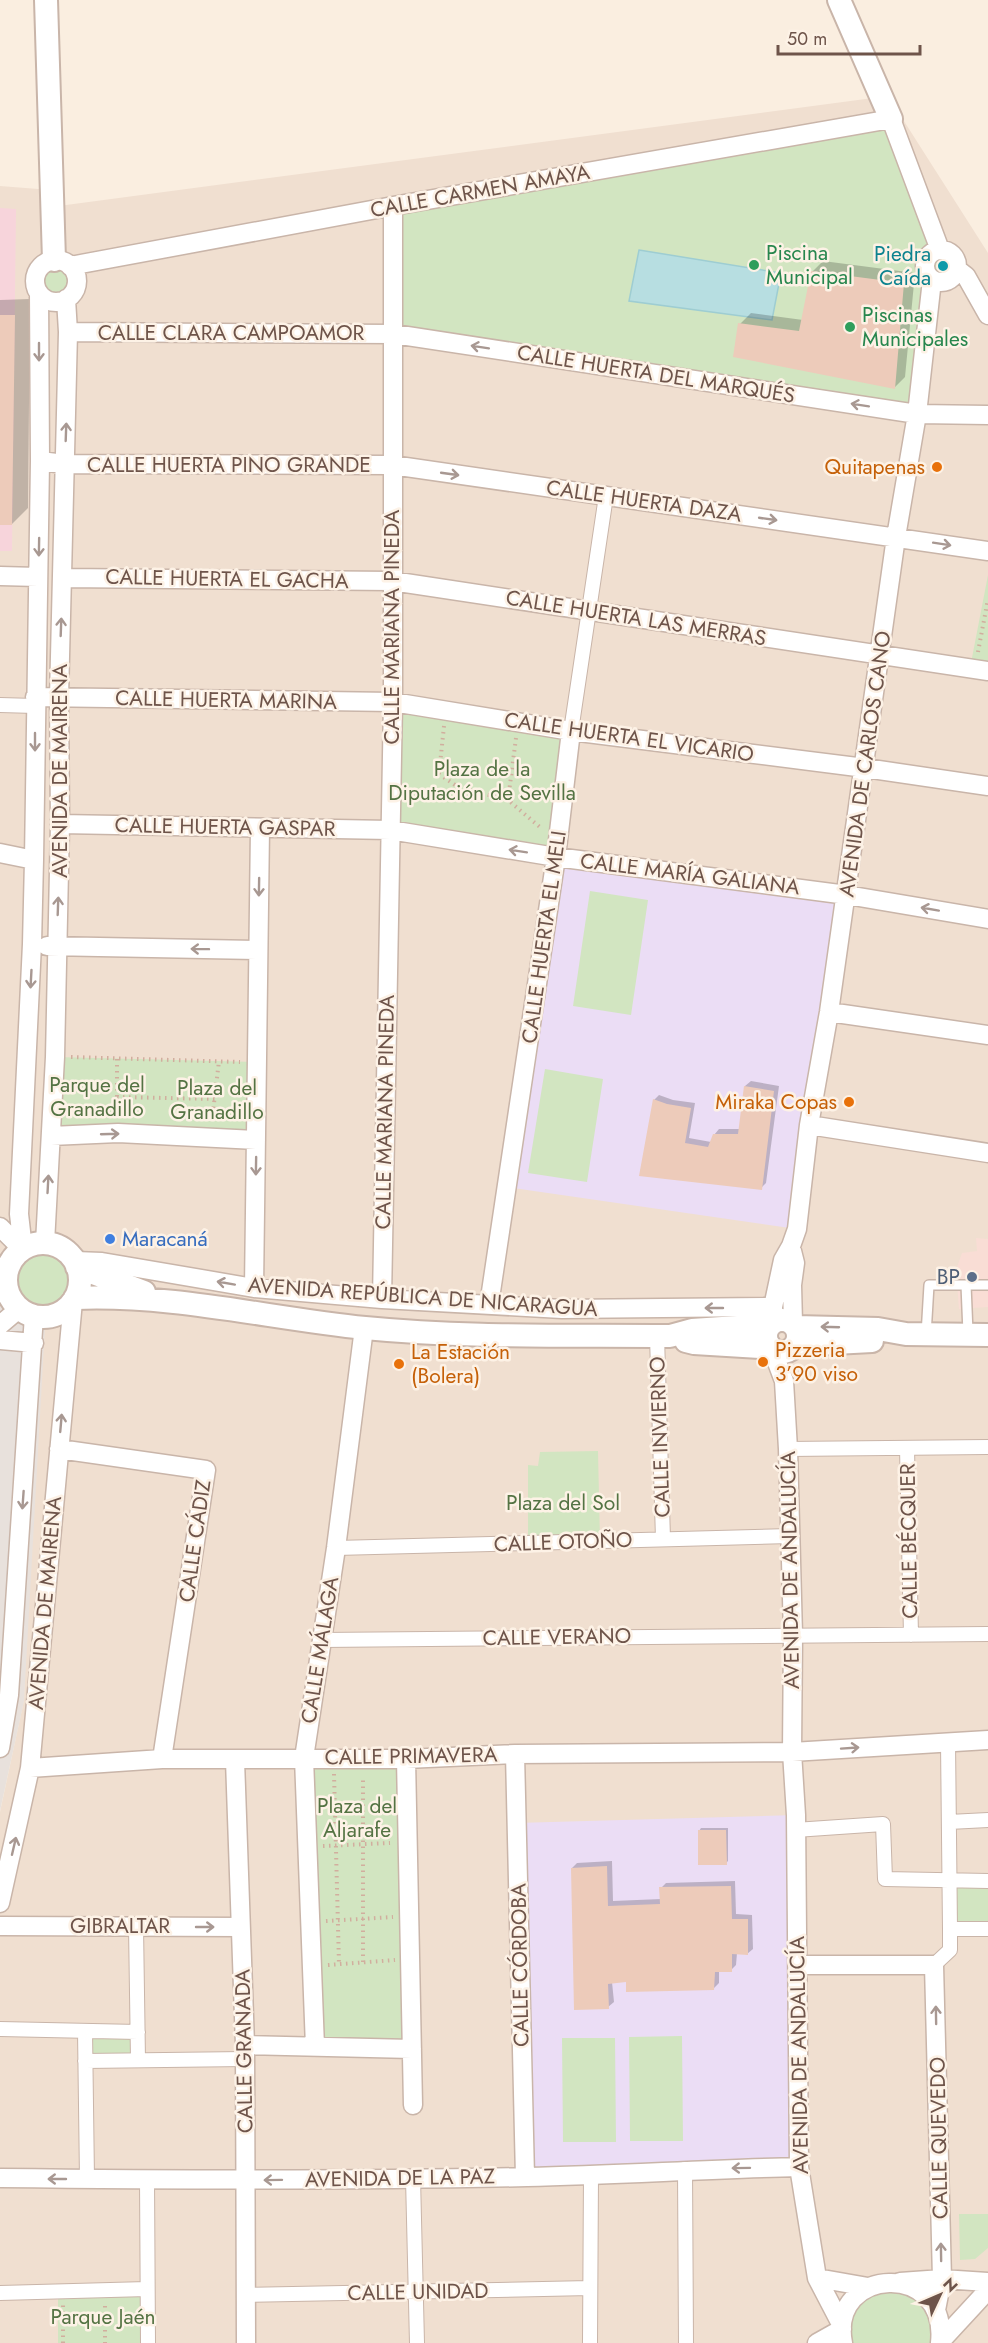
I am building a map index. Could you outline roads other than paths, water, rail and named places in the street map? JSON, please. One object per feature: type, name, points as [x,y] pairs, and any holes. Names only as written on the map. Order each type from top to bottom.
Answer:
[{"type":"street","points":[[46,0],[62,263]]},
{"type":"street","points":[[839,0],[891,119],[940,250],[953,256],[957,269],[966,276],[988,315]]},
{"type":"street","name":"CALLE CARMEN AMAYA","points":[[62,263],[891,119]]},
{"type":"street","name":"CALLE MARIANA PINEDA","points":[[382,1299],[393,702],[393,206]]},
{"type":"street","points":[[940,250],[930,254],[925,263],[926,273],[932,280],[942,283],[947,281],[955,275],[957,269]]},
{"type":"street","points":[[0,1748],[34,1343],[7,1286],[6,1275],[15,1252],[19,1214],[32,944],[40,462],[39,293],[35,275],[42,265],[62,263],[74,271],[75,290],[66,299],[49,301],[39,293]]},
{"type":"street","name":"AVENIDA DE CARLOS CANO","points":[[781,1333],[783,1260],[797,1229],[809,1125],[847,895],[896,537],[917,414],[932,280]]},
{"type":"street","name":"AVENIDA DE MAIRENA","points":[[45,1243],[55,1056],[60,824],[59,697],[68,332],[66,299]]},
{"type":"street","name":"CALLE CLARA CAMPOAMOR","points":[[68,332],[394,334]]},
{"type":"street","name":"CALLE HUERTA DEL MARQUÉS","points":[[394,334],[917,414],[988,415]]},
{"type":"street","name":"CALLE HUERTA PINO GRANDE","points":[[40,462],[392,465]]},
{"type":"street","name":"CALLE HUERTA DAZA","points":[[392,465],[988,551]]},
{"type":"street","name":"CALLE HUERTA EL MELI","points":[[489,1305],[557,850],[571,731],[606,496]]},
{"type":"street","points":[[0,576],[38,577]]},
{"type":"street","name":"CALLE HUERTA EL GACHA","points":[[63,578],[392,581]]},
{"type":"street","name":"CALLE HUERTA LAS MERRAS","points":[[392,581],[981,670]]},
{"type":"street","name":"CALLE HUERTA MARINA","points":[[35,701],[59,697],[393,702]]},
{"type":"street","points":[[0,705],[35,701]]},
{"type":"street","name":"CALLE HUERTA EL VICARIO","points":[[393,702],[441,720],[514,732],[571,731],[988,786]]},
{"type":"street","name":"CALLE HUERTA GASPAR","points":[[60,824],[390,830]]},
{"type":"street","points":[[254,1288],[260,828]]},
{"type":"street","name":"CALLE MARÍA GALIANA","points":[[390,830],[557,850],[988,919]]},
{"type":"street","points":[[0,853],[34,860]]},
{"type":"street","points":[[32,944],[57,947],[258,950]]},
{"type":"street","points":[[829,1012],[988,1035]]},
{"type":"street","points":[[809,1125],[988,1153]]},
{"type":"street","points":[[51,1136],[118,1133],[256,1140]]},
{"type":"street","points":[[0,1227],[15,1252]]},
{"type":"street","points":[[15,1252],[35,1244],[45,1243],[63,1249],[76,1264],[80,1283],[74,1299],[56,1314],[45,1316],[16,1302]]},
{"type":"street","name":"AVENIDA DE CARLOS CANO","points":[[781,1333],[795,1263],[791,1246]]},
{"type":"street","name":"AVENIDA REPÚBLICA DE NICARAGUA","points":[[76,1264],[102,1262],[254,1288],[382,1299],[562,1310],[781,1333]]},
{"type":"street","name":"AVENIDA REPÚBLICA DE NICARAGUA","points":[[76,1264],[174,1302]]},
{"type":"street","name":"AVENIDA REPÚBLICA DE NICARAGUA","points":[[74,1299],[108,1297],[174,1302],[364,1328],[484,1336],[663,1336],[692,1330],[781,1333],[878,1329],[916,1335],[978,1336]]},
{"type":"street","name":"AVENIDA DE MAIRENA","points":[[0,1903],[26,1797],[30,1768],[74,1299]]},
{"type":"street","points":[[0,1325],[16,1302]]},
{"type":"street","name":"CALLE MÁLAGA","points":[[315,2047],[304,1758],[336,1548],[364,1328]]},
{"type":"street","name":"AVENIDA DE ANDALUCÍA","points":[[781,1333],[788,1449],[793,1635],[792,1752],[798,1965],[799,2167],[817,2278],[842,2332]]},
{"type":"street","name":"CALLE INVIERNO","points":[[663,1336],[663,1539]]},
{"type":"street","points":[[0,1340],[34,1343]]},
{"type":"street","points":[[788,1449],[988,1447]]},
{"type":"street","name":"CALLE BÉCQUER","points":[[907,1448],[911,1635]]},
{"type":"street","name":"CALLE CÁDIZ","points":[[59,1449],[206,1470],[162,1759]]},
{"type":"street","name":"CALLE OTOÑO","points":[[336,1548],[790,1536]]},
{"type":"street","name":"CALLE VERANO","points":[[321,1640],[988,1634]]},
{"type":"street","name":"CALLE PRIMAVERA","points":[[30,1768],[162,1759],[406,1759],[515,1754],[792,1752],[988,1740]]},
{"type":"street","points":[[798,1965],[934,1965],[950,1950],[948,1742]]},
{"type":"street","name":"CALLE CÓRDOBA","points":[[515,1754],[525,2177]]},
{"type":"street","points":[[406,1759],[413,2105]]},
{"type":"street","name":"CALLE GRANADA","points":[[235,1760],[245,2052],[246,2343]]},
{"type":"street","points":[[949,1822],[988,1820]]},
{"type":"street","points":[[795,1830],[883,1824],[885,1880],[988,1881]]},
{"type":"street","name":"GIBRALTAR","points":[[0,1926],[240,1927]]},
{"type":"street","points":[[136,1926],[138,2060]]},
{"type":"street","points":[[950,1929],[988,1929]]},
{"type":"street","name":"CALLE QUEVEDO","points":[[934,1965],[942,2279],[936,2310],[941,2326],[940,2342]]},
{"type":"street","points":[[0,2029],[138,2032]]},
{"type":"street","points":[[85,2031],[87,2179]]},
{"type":"street","points":[[85,2061],[138,2060],[315,2047],[412,2049]]},
{"type":"street","name":"AVENIDA DE LA PAZ","points":[[0,2178],[246,2180],[525,2177],[686,2169],[799,2167]]},
{"type":"street","points":[[686,2169],[686,2343]]},
{"type":"street","points":[[590,2343],[591,2175]]},
{"type":"street","points":[[413,2178],[417,2343]]},
{"type":"street","points":[[147,2180],[148,2343]]},
{"type":"street","points":[[817,2278],[868,2287]]},
{"type":"street","points":[[817,2343],[842,2332],[846,2309],[856,2296],[868,2287],[883,2282],[942,2279],[988,2282]]},
{"type":"street","points":[[898,2282],[913,2287],[927,2297],[936,2310]]},
{"type":"street","name":"CALLE UNIDAD","points":[[246,2295],[590,2288]]},
{"type":"street","points":[[0,2293],[147,2289]]},
{"type":"street","points":[[940,2342],[988,2290]]},
{"type":"lane","points":[[916,1335],[929,1285],[988,1285]]},
{"type":"lane","points":[[966,1285],[978,1336]]},
{"type":"water","points":[[639,250],[781,273],[772,320],[629,301]]},
{"type":"place","name":"Piscina Municipal","points":[[754,265]]},
{"type":"place","name":"Piedra Caída","points":[[943,266]]},
{"type":"place","name":"Piscinas Municipales","points":[[850,327]]},
{"type":"place","name":"Quitapenas","points":[[937,467]]},
{"type":"place","name":"Miraka Copas","points":[[849,1102]]},
{"type":"place","name":"Maracaná","points":[[110,1239]]},
{"type":"place","name":"BP","points":[[972,1277]]},
{"type":"place","name":"Pizzeria 3’90 viso","points":[[763,1362]]},
{"type":"place","name":"La Estación (Bolera)","points":[[399,1364]]},
{"type":"park label","name":"Plaza de la Diputación de Sevilla","points":[[482,781]]},
{"type":"park label","name":"Parque del Granadillo","points":[[97,1097]]},
{"type":"park label","name":"Plaza del Granadillo","points":[[217,1100]]},
{"type":"park label","name":"Plaza del Sol","points":[[563,1503]]},
{"type":"park label","name":"Plaza del Aljarafe","points":[[357,1818]]},
{"type":"park label","name":"Parque Jaén","points":[[103,2317]]}]
